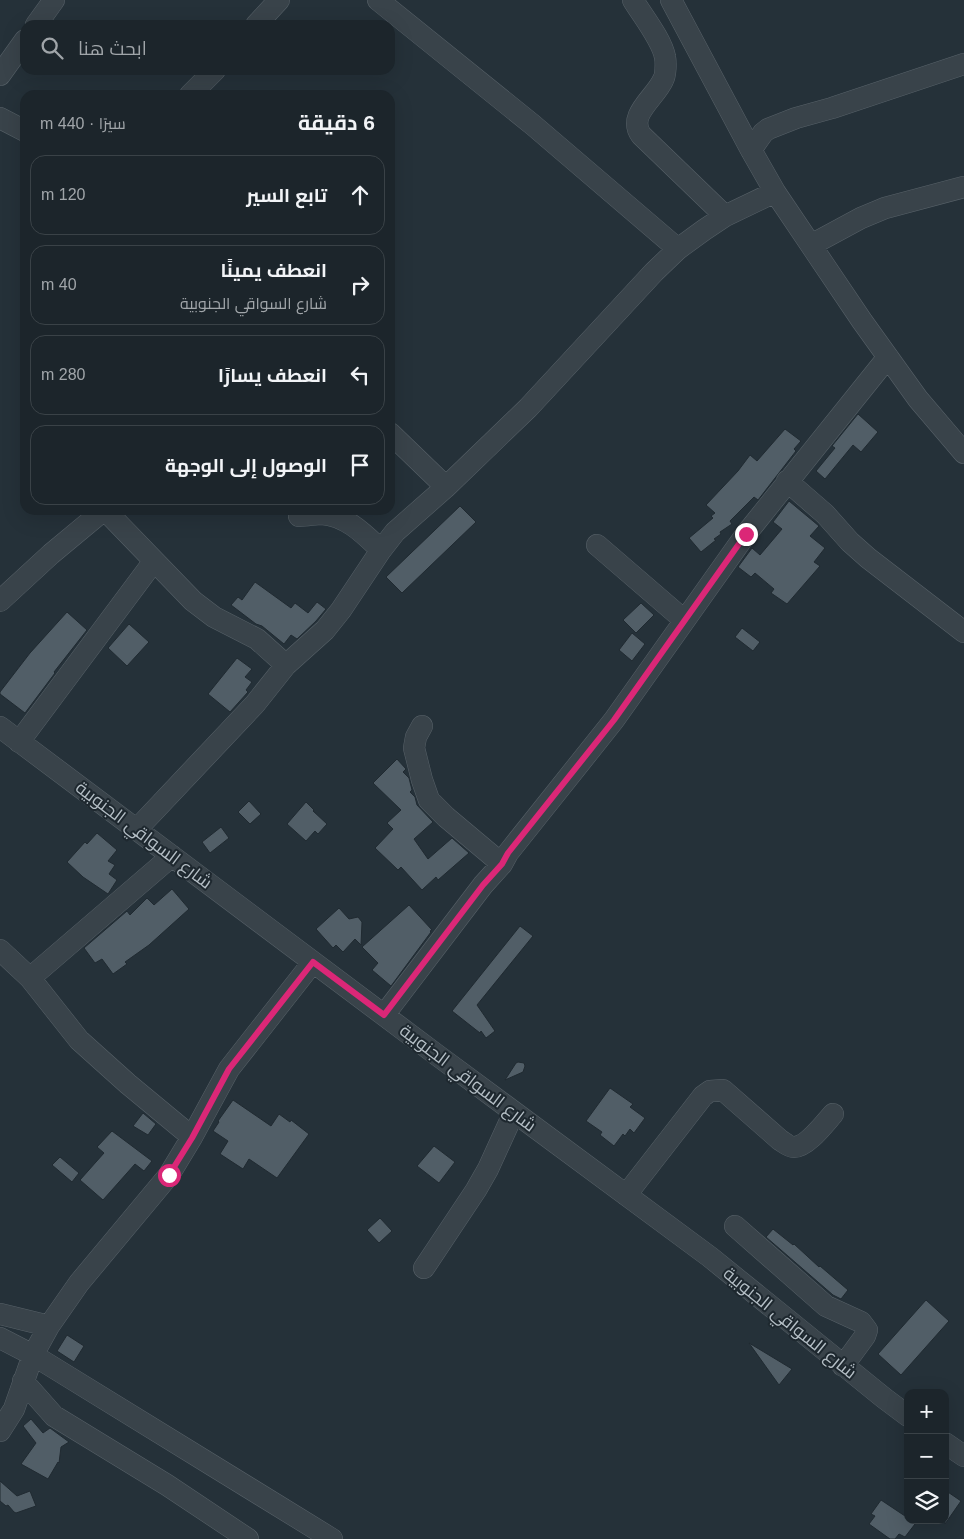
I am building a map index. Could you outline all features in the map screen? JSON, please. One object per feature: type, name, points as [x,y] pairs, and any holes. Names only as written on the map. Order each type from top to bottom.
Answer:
[{"type":"street","points":[[40,20],[54,0]]},
{"type":"street","points":[[261,20],[279,0]]},
{"type":"street","points":[[378,0],[678,249]]},
{"type":"street","points":[[632,0],[654,32],[665,56],[664,78],[636,119],[636,128],[725,216]]},
{"type":"street","points":[[671,0],[775,192],[918,399],[964,453]]},
{"type":"street","points":[[0,75],[20,47]]},
{"type":"street","points":[[751,150],[762,133],[768,129],[796,118],[964,64]]},
{"type":"street","points":[[195,90],[210,75]]},
{"type":"street","points":[[0,118],[20,128]]},
{"type":"street","points":[[811,245],[861,218],[885,208],[964,187]]},
{"type":"street","points":[[137,829],[255,704],[286,665],[325,630],[341,610],[380,550],[396,532],[528,408],[654,272],[678,249],[725,216],[775,192]]},
{"type":"street","points":[[384,1015],[483,885],[502,864],[508,853],[614,720],[746,534],[888,357]]},
{"type":"street","points":[[395,438],[446,487]]},
{"type":"street","points":[[787,481],[825,514],[850,542],[868,558],[964,632]]},
{"type":"street","points":[[0,601],[51,554],[98,515]]},
{"type":"street","points":[[109,515],[204,611],[257,640],[286,665]]},
{"type":"street","points":[[299,516],[310,515]]},
{"type":"street","points":[[327,515],[338,517],[360,530],[380,550]]},
{"type":"street","points":[[597,545],[684,620]]},
{"type":"street","points":[[19,742],[154,561]]},
{"type":"street","points":[[422,726],[416,737],[414,748],[429,800],[446,817],[502,864]]},
{"type":"street","name":"شارع السواقي الجنوبية","points":[[0,727],[710,1257],[843,1366],[904,1413]]},
{"type":"street","points":[[30,978],[172,856]]},
{"type":"street","points":[[0,950],[30,978],[79,1040],[192,1138]]},
{"type":"street","points":[[0,1431],[14,1409],[33,1355],[49,1326],[79,1283],[169,1175],[192,1138],[229,1069],[313,962]]},
{"type":"street","points":[[626,1196],[703,1096],[710,1091],[723,1090],[780,1140],[794,1147],[800,1146],[811,1138],[833,1114]]},
{"type":"street","points":[[424,1268],[476,1190],[488,1169],[514,1112]]},
{"type":"street","points":[[735,1226],[826,1306],[861,1322],[867,1330],[865,1336],[843,1366]]},
{"type":"street","points":[[0,1314],[49,1326]]},
{"type":"street","points":[[0,1338],[33,1355],[332,1539]]},
{"type":"street","points":[[24,1381],[54,1416],[151,1475],[248,1539]]},
{"type":"street","points":[[949,1446],[964,1456]]},
{"type":"building","points":[[858,414],[878,432],[861,452],[853,445],[825,479],[816,471],[835,448],[832,446]]},
{"type":"building","points":[[785,429],[801,441],[794,449],[796,451],[758,500],[754,497],[730,521],[732,524],[720,532],[721,534],[714,539],[716,540],[701,552],[689,538],[713,518],[711,516],[715,513],[706,505],[738,471],[750,455],[757,461]]},
{"type":"building","points":[[789,501],[819,526],[810,536],[825,548],[814,562],[820,566],[787,604],[771,593],[774,589],[755,573],[751,577],[738,567],[752,548],[760,555],[782,529],[773,522]]},
{"type":"building","points":[[460,506],[476,522],[402,593],[386,577]]},
{"type":"building","points":[[255,582],[291,608],[295,603],[308,613],[317,602],[326,609],[297,639],[291,635],[284,644],[231,605],[238,597],[242,600]]},
{"type":"building","points":[[641,603],[654,615],[636,633],[623,620]]},
{"type":"building","points":[[67,612],[87,630],[25,713],[0,694],[0,692],[30,653]]},
{"type":"building","points":[[129,624],[149,642],[127,666],[108,648]]},
{"type":"building","points":[[742,628],[760,642],[753,651],[735,637]]},
{"type":"building","points":[[632,633],[645,644],[632,661],[619,650]]},
{"type":"building","points":[[237,658],[252,669],[245,677],[252,682],[246,690],[248,692],[230,712],[208,694]]},
{"type":"building","points":[[397,759],[406,769],[403,772],[409,778],[412,790],[410,792],[415,797],[417,805],[433,822],[414,839],[428,859],[452,838],[469,853],[438,880],[436,877],[422,890],[401,867],[398,870],[375,848],[393,829],[387,823],[401,810],[373,783]]},
{"type":"building","points":[[249,801],[261,814],[250,824],[238,812]]},
{"type":"building","points":[[306,802],[327,824],[318,834],[315,831],[306,841],[287,824]]},
{"type":"building","points":[[221,827],[229,838],[210,853],[202,842]]},
{"type":"building","points":[[97,833],[117,850],[108,861],[115,865],[109,874],[117,880],[108,894],[83,877],[67,862],[85,842],[87,844]]},
{"type":"building","points":[[172,889],[189,909],[113,974],[102,959],[95,963],[84,948],[127,911],[130,915],[147,898],[154,905]]},
{"type":"building","points":[[409,905],[432,930],[391,986],[372,970],[378,963],[362,947]]},
{"type":"building","points":[[339,908],[349,919],[358,917],[362,922],[361,945],[355,939],[343,952],[336,945],[333,948],[316,929]]},
{"type":"building","points":[[520,926],[533,936],[477,1005],[495,1031],[486,1038],[481,1031],[480,1033],[452,1011]]},
{"type":"building","points":[[516,1063],[524,1063],[523,1072],[505,1080]]},
{"type":"building","points":[[610,1088],[633,1104],[630,1107],[645,1118],[634,1133],[630,1129],[625,1136],[623,1134],[614,1146],[600,1135],[602,1132],[586,1121]]},
{"type":"building","points":[[233,1100],[271,1126],[279,1114],[290,1122],[291,1120],[309,1134],[277,1178],[249,1159],[243,1169],[220,1154],[228,1141],[213,1131]]},
{"type":"building","points":[[143,1113],[156,1124],[148,1135],[133,1126]]},
{"type":"building","points":[[112,1131],[152,1161],[144,1171],[135,1164],[103,1200],[80,1180],[104,1153],[97,1147]]},
{"type":"building","points":[[434,1146],[455,1162],[439,1183],[417,1166]]},
{"type":"building","points":[[60,1157],[79,1173],[72,1182],[52,1165]]},
{"type":"building","points":[[380,1218],[392,1231],[379,1243],[367,1230]]},
{"type":"building","points":[[773,1229],[794,1244],[848,1290],[841,1299],[833,1295],[766,1237]]},
{"type":"building","points":[[926,1300],[949,1321],[901,1375],[878,1354]]},
{"type":"building","points":[[67,1335],[84,1346],[74,1362],[57,1351]]},
{"type":"building","points":[[749,1343],[792,1369],[779,1385]]},
{"type":"building","points":[[31,1419],[43,1433],[50,1428],[69,1442],[61,1447],[59,1463],[48,1479],[21,1464],[36,1443],[23,1426]]},
{"type":"building","points":[[0,1481],[17,1496],[30,1491],[36,1506],[14,1512],[8,1505],[6,1506],[0,1501]]},
{"type":"building","points":[[949,1493],[961,1501],[949,1518]]},
{"type":"building","points":[[881,1500],[904,1515],[904,1524],[915,1524],[905,1537],[899,1534],[895,1539],[890,1539],[869,1524],[875,1516],[871,1514]]},
{"type":"route","points":[[169,1175],[192,1138],[229,1069],[313,962],[384,1015],[483,885],[502,864],[508,853],[614,720],[746,534]]}]
